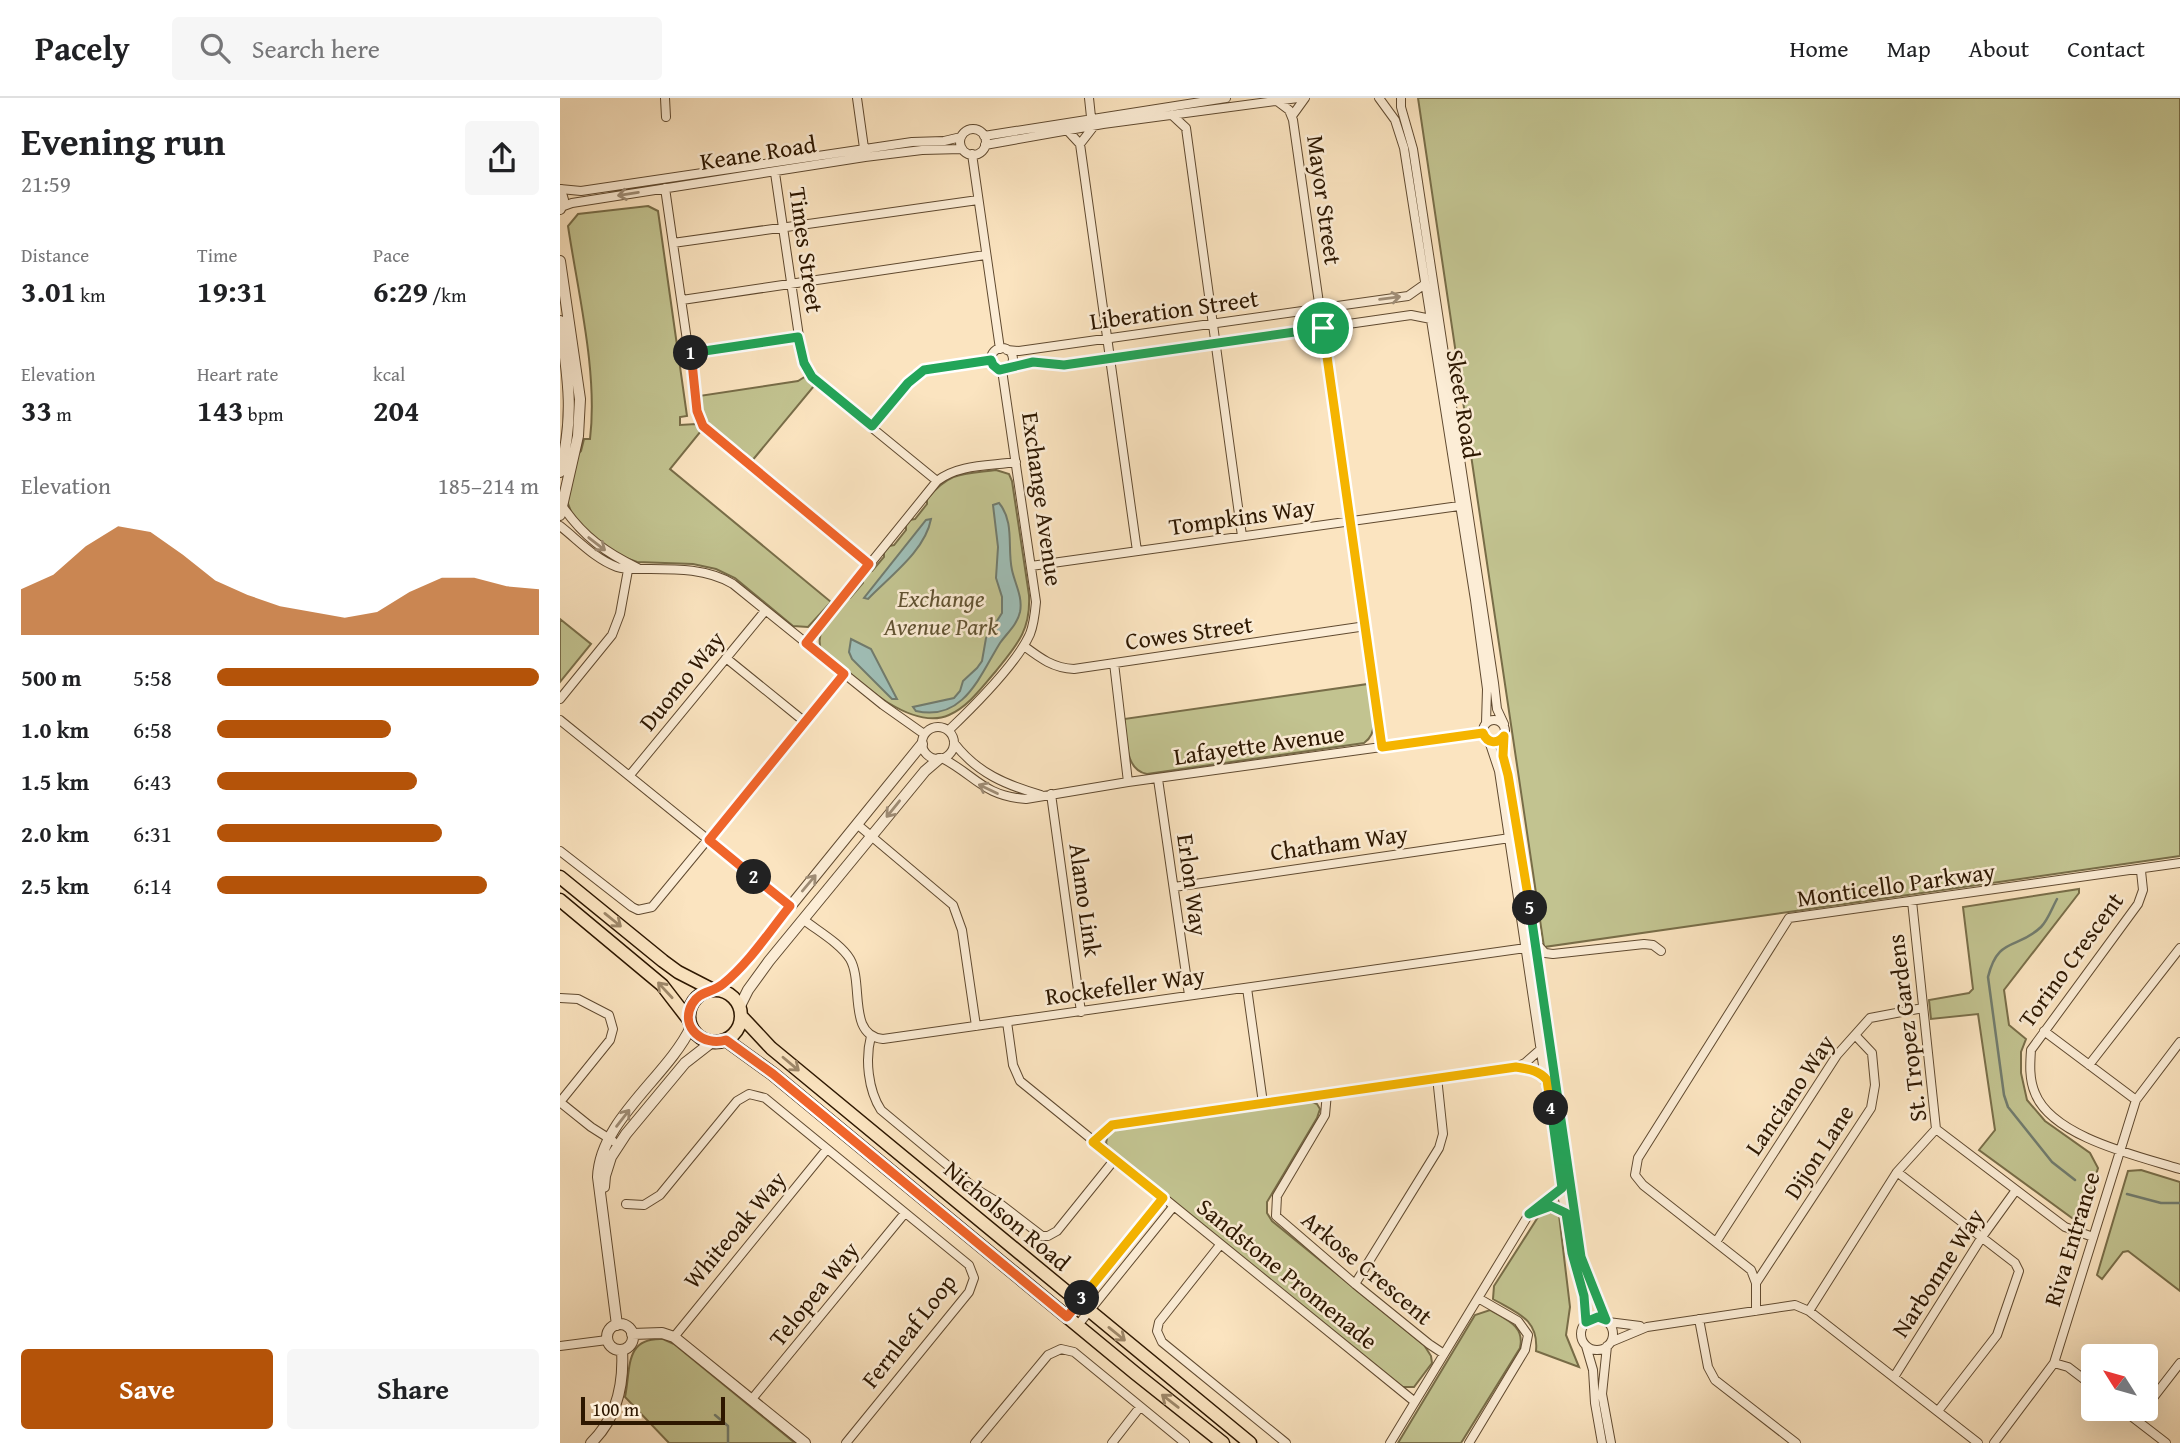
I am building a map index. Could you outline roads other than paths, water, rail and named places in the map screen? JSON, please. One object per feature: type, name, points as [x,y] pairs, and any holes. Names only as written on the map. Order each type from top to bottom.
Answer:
[{"type":"main road","name":"Nicholson Road","points":[[560,877],[678,972],[715,990],[728,993],[771,1048],[1250,1443]]},
{"type":"main road","points":[[560,900],[662,985],[699,1037],[712,1042],[726,1040],[737,1031],[741,1011]]},
{"type":"main road","points":[[690,1023],[693,1002],[705,992],[715,990]]},
{"type":"main road","name":"Nicholson Road","points":[[726,1040],[773,1074],[1223,1443]]},
{"type":"street","points":[[665,98],[666,117]]},
{"type":"street","points":[[857,98],[864,148]]},
{"type":"street","points":[[1089,98],[1092,122],[1080,144],[1137,551]]},
{"type":"street","name":"Keane Road","points":[[985,140],[1226,98]]},
{"type":"street","name":"Keane Road","points":[[985,140],[1066,130],[1092,122],[1172,115],[1298,98]]},
{"type":"street","name":"Mayor Street","points":[[1292,116],[1306,98]]},
{"type":"street","points":[[1380,98],[1392,98]]},
{"type":"street","name":"Skeet Road","points":[[1380,98],[1395,120],[1404,148],[1486,689],[1486,723]]},
{"type":"street","name":"Skeet Road","points":[[1401,98],[1413,149],[1495,699],[1504,724]]},
{"type":"street","name":"Mayor Street","points":[[1277,101],[1286,107],[1292,116],[1382,747]]},
{"type":"street","points":[[1186,128],[1196,112]]},
{"type":"street","points":[[1172,115],[1186,128],[1242,536]]},
{"type":"street","name":"Keane Road","points":[[561,208],[563,201],[560,189],[581,191],[864,148],[944,141],[961,137],[971,129],[979,130],[985,140]]},
{"type":"street","points":[[1066,130],[1080,144]]},
{"type":"street","points":[[961,137],[962,149],[972,155],[985,255],[1004,349],[1012,360],[1005,368],[995,367],[991,360]]},
{"type":"street","name":"Keane Road","points":[[972,155],[980,152],[985,140]]},
{"type":"street","name":"Keane Road","points":[[561,208],[572,203],[922,149],[962,149]]},
{"type":"street","name":"Times Street","points":[[775,173],[804,363],[812,377],[937,481]]},
{"type":"street","points":[[665,188],[697,411],[703,426],[869,564]]},
{"type":"street","points":[[673,243],[978,200]]},
{"type":"street","points":[[682,300],[985,255]]},
{"type":"street","points":[[560,261],[580,399],[578,436],[562,506],[579,529],[596,544],[609,554],[640,569]]},
{"type":"street","name":"Liberation Street","points":[[1004,349],[1019,351],[1410,295],[1426,284]]},
{"type":"street","name":"Liberation Street","points":[[1005,368],[1033,362],[1064,365],[1110,359],[1411,315],[1431,319]]},
{"type":"street","points":[[560,321],[571,400],[569,435],[560,472]]},
{"type":"street","points":[[690,354],[798,337]]},
{"type":"street","points":[[991,360],[994,352],[1004,349]]},
{"type":"street","points":[[872,426],[908,383],[924,370],[991,360]]},
{"type":"street","name":"Exchange Avenue","points":[[949,730],[972,708],[1024,646],[1033,626],[1035,612],[1031,566],[1005,368]]},
{"type":"street","points":[[806,643],[937,481],[947,474],[965,468],[1016,462]]},
{"type":"street","name":"Tompkins Way","points":[[1031,566],[1459,506]]},
{"type":"street","points":[[560,526],[603,561],[628,570],[686,570],[720,576],[923,739],[928,755],[940,759]]},
{"type":"street","points":[[560,699],[612,635],[620,614],[628,570]]},
{"type":"street","name":"Duomo Way","points":[[630,775],[765,611]]},
{"type":"street","name":"Cowes Street","points":[[1024,646],[1058,668],[1074,669],[1366,626]]},
{"type":"street","points":[[726,658],[805,722]]},
{"type":"street","points":[[1114,663],[1128,782]]},
{"type":"street","points":[[560,850],[626,904],[641,910],[656,904],[844,674]]},
{"type":"street","points":[[1602,1443],[1593,1370],[1581,1333],[1586,1322],[1584,1296],[1574,1260],[1566,1213],[1499,771],[1489,741],[1483,733],[1486,723],[1493,719],[1504,724],[1503,756],[1535,943],[1581,1257],[1613,1332],[1602,1394],[1611,1443]]},
{"type":"street","points":[[560,720],[790,906]]},
{"type":"street","points":[[715,990],[738,971],[858,825],[923,739],[937,726],[949,730],[954,743],[950,753],[925,771],[757,976],[741,1011]]},
{"type":"street","name":"Lafayette Avenue","points":[[940,759],[994,793],[1026,799],[1128,782],[1483,733]]},
{"type":"street","points":[[1489,741],[1498,741],[1504,736]]},
{"type":"street","name":"Lafayette Avenue","points":[[954,743],[994,779],[1046,795]]},
{"type":"street","name":"Erlon Way","points":[[1158,779],[1189,995]]},
{"type":"street","name":"Alamo Link","points":[[1046,795],[1081,1012]]},
{"type":"street","points":[[858,825],[953,905],[962,930],[976,1026]]},
{"type":"street","name":"Chatham Way","points":[[1174,887],[1510,838]]},
{"type":"street","name":"Monticello Parkway","points":[[1716,1242],[1634,1175],[1638,1158],[1789,918],[2180,863]]},
{"type":"street","name":"Torino Crescent","points":[[2141,870],[2143,890],[2138,904],[2031,1050],[2031,1078],[2039,1101],[2083,1138],[2180,1169]]},
{"type":"street","name":"St. Tropez Gardens","points":[[1912,901],[1936,1129],[2065,1227],[2093,1237]]},
{"type":"street","points":[[804,920],[851,960],[862,1026],[871,1036],[867,1058],[873,1097],[881,1110],[976,1189],[1042,1236],[1048,1236],[1057,1231],[1115,1159]]},
{"type":"street","points":[[1535,943],[1545,953],[1571,953]]},
{"type":"street","points":[[1539,971],[1555,957],[1571,953],[1644,944],[1653,945],[1661,951]]},
{"type":"street","name":"Rockefeller Way","points":[[871,1036],[886,1039],[1526,948]]},
{"type":"street","points":[[2089,1065],[2180,948]]},
{"type":"street","points":[[1247,988],[1263,1102]]},
{"type":"street","points":[[560,998],[578,999],[609,1015],[613,1029],[610,1040],[560,1102],[591,1127],[619,1144]]},
{"type":"street","name":"Lanciano Way","points":[[1716,1242],[1838,1055],[1870,1018],[1923,1008]]},
{"type":"street","name":"Sandstone Promenade","points":[[1007,1022],[1013,1065],[1020,1081],[1415,1402]]},
{"type":"street","points":[[617,1325],[599,1164],[609,1138],[675,1055],[690,1023]]},
{"type":"street","points":[[2044,1031],[2136,1100]]},
{"type":"street","name":"Dijon Lane","points":[[1756,1283],[1871,1108],[1875,1086],[1872,1053],[1855,1035]]},
{"type":"street","points":[[602,1204],[604,1176],[619,1144],[685,1063],[712,1042]]},
{"type":"street","name":"Riva Entrance","points":[[1994,1443],[2054,1363],[2136,1100],[2180,1042]]},
{"type":"street","points":[[1516,1067],[1542,1048]]},
{"type":"street","points":[[1093,1142],[1108,1127],[1116,1124],[1437,1077],[1516,1067],[1534,1070],[1547,1080]]},
{"type":"street","points":[[1355,1284],[1439,1149],[1443,1134],[1437,1077]]},
{"type":"street","name":"Arkose Crescent","points":[[1327,1093],[1325,1115],[1278,1196],[1276,1216],[1355,1284],[1444,1354]]},
{"type":"street","name":"Fernleaf Loop","points":[[626,1204],[644,1205],[660,1195],[737,1101],[749,1094],[765,1098],[969,1265],[974,1278],[969,1292],[846,1443]]},
{"type":"street","points":[[1809,1311],[1897,1172],[1936,1129]]},
{"type":"street","name":"Whiteoak Way","points":[[674,1337],[827,1149]]},
{"type":"street","points":[[1897,1172],[2015,1263],[2019,1271],[1997,1335],[1938,1411]]},
{"type":"street","points":[[1390,1443],[1529,1214],[1562,1188]]},
{"type":"street","name":"Narbonne Way","points":[[1894,1377],[1982,1237],[2016,1190]]},
{"type":"street","points":[[1067,1317],[1163,1198]]},
{"type":"street","points":[[1077,1325],[1173,1206]]},
{"type":"street","points":[[1529,1214],[1551,1206],[1566,1213]]},
{"type":"street","name":"Telopea Way","points":[[752,1399],[905,1213]]},
{"type":"street","points":[[1716,1242],[1751,1270],[1756,1283],[1756,1311]]},
{"type":"street","points":[[1220,1245],[1159,1322],[1157,1334],[1162,1342],[1286,1443]]},
{"type":"street","points":[[1468,1443],[1525,1350],[1528,1335],[1518,1321],[1478,1298]]},
{"type":"street","points":[[1585,1344],[1597,1350],[1647,1327],[1795,1305],[1809,1311],[1978,1443]]},
{"type":"street","points":[[1586,1322],[1598,1317],[1607,1321],[1647,1327]]},
{"type":"street","points":[[1699,1319],[1708,1367],[1715,1380],[1796,1443]]},
{"type":"street","points":[[617,1325],[625,1326],[632,1334],[631,1344],[622,1350],[613,1348],[607,1340],[608,1331],[617,1325]]},
{"type":"street","points":[[632,1334],[662,1333],[674,1337],[805,1443]]},
{"type":"street","points":[[560,1346],[607,1340]]},
{"type":"street","points":[[975,1443],[1048,1355],[1061,1349],[1074,1352],[1185,1443]]},
{"type":"street","points":[[592,1443],[607,1422],[619,1396],[624,1372],[622,1350]]},
{"type":"street","points":[[2054,1363],[2068,1367],[2081,1377]]},
{"type":"street","points":[[2158,1391],[2180,1363]]},
{"type":"street","points":[[1112,1443],[1140,1407]]},
{"type":"street","points":[[2137,1421],[2166,1443]]},
{"type":"water","points":[[999,503],[1009,527],[1012,570],[1020,601],[1019,617],[977,681],[958,703],[947,710],[933,713],[916,711],[913,707],[954,698],[963,681],[982,661],[986,638],[1002,613],[1002,597],[996,578],[998,547],[993,505]]},
{"type":"water","points":[[931,519],[922,542],[914,552],[868,599],[864,598],[926,520]]},
{"type":"water","points":[[851,639],[871,649],[897,699],[892,699],[852,659],[849,652]]},
{"type":"waterway","points":[[2057,899],[2041,927],[1997,955],[1988,977],[2004,1095],[2008,1107],[2052,1162],[2075,1180]]},
{"type":"waterway","points":[[2127,1194],[2161,1203],[2180,1203]]},
{"type":"waterway","points":[[715,1415],[728,1426],[728,1443]]},
{"type":"park label","name":"Exchange Avenue Park","points":[[941,613]]}]
